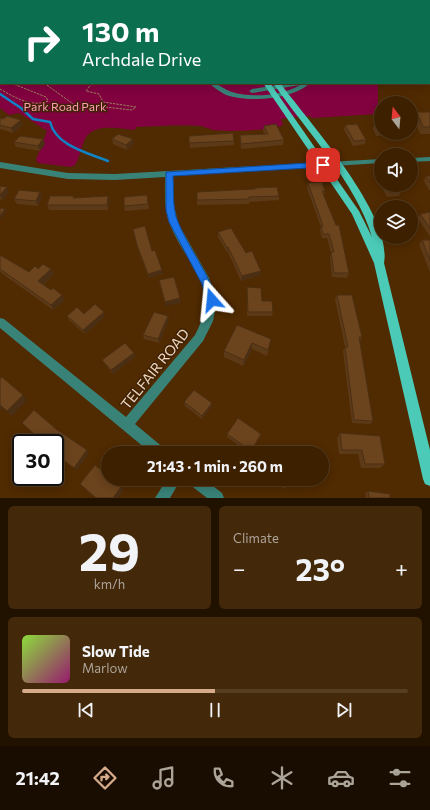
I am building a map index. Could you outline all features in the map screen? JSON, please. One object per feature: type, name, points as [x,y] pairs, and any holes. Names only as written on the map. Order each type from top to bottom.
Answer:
[{"type":"main road","points":[[274,88],[336,164],[356,193],[372,224],[381,249],[379,263]]},
{"type":"main road","points":[[274,88],[323,165],[356,213],[379,263],[430,479]]},
{"type":"street","points":[[214,84],[224,92],[236,96],[258,97],[274,88],[295,84]]},
{"type":"street","points":[[274,88],[300,88],[306,84]]},
{"type":"street","points":[[418,160],[430,159]]},
{"type":"street","points":[[0,165],[41,173],[88,177],[169,174],[374,161]]},
{"type":"street","name":"TELFAIR ROAD","points":[[127,425],[199,338],[211,314],[212,300],[207,284],[174,222],[170,210],[169,174]]},
{"type":"street","points":[[0,322],[152,446]]},
{"type":"street","points":[[162,498],[170,486]]},
{"type":"street","points":[[202,486],[217,498]]},
{"type":"path","points":[[0,89],[16,98],[32,103],[43,104],[48,101],[46,97],[14,84]]},
{"type":"path","points":[[46,84],[80,109],[105,107],[132,110],[136,107],[131,105],[103,102],[99,94],[86,91],[86,88],[91,84]]},
{"type":"green space","name":"Park Road Park","points":[[0,84],[378,84],[378,96],[374,96],[374,114],[312,118],[310,116],[281,119],[283,125],[278,127],[238,131],[219,131],[201,126],[136,127],[135,130],[101,128],[94,130],[85,139],[75,165],[71,167],[38,163],[36,160],[47,131],[19,113],[9,115],[0,108]]},
{"type":"building","points":[[418,112],[430,112],[430,127],[423,127]]},
{"type":"building","points":[[7,116],[21,120],[11,128],[0,125],[0,118],[3,119]]},
{"type":"building","points":[[276,124],[284,140],[241,144],[240,135],[268,134],[264,126]]},
{"type":"building","points":[[357,124],[366,140],[354,141],[345,125]]},
{"type":"building","points":[[233,133],[234,141],[189,143],[189,136]]},
{"type":"building","points":[[118,134],[133,139],[126,145],[112,139]]},
{"type":"building","points":[[20,136],[43,139],[38,146],[14,142]]},
{"type":"building","points":[[426,176],[430,176],[430,183]]},
{"type":"building","points":[[322,182],[325,191],[322,191],[336,225],[339,225],[349,273],[334,273],[331,252],[334,252],[329,234],[323,234],[321,226],[323,226],[308,183]]},
{"type":"building","points":[[0,186],[7,187],[0,195]]},
{"type":"building","points":[[277,187],[279,196],[249,197],[249,199],[197,200],[197,192]]},
{"type":"building","points":[[19,190],[40,192],[36,201],[14,199]]},
{"type":"building","points":[[147,195],[148,204],[124,206],[124,197]]},
{"type":"building","points":[[50,196],[74,196],[73,198],[108,196],[107,205],[47,205]]},
{"type":"building","points":[[0,208],[5,209],[0,216]]},
{"type":"building","points":[[430,212],[430,228],[420,214]]},
{"type":"building","points":[[145,226],[152,251],[155,250],[162,270],[148,274],[137,245],[133,229]]},
{"type":"building","points":[[231,228],[246,253],[252,251],[261,271],[242,276],[228,247],[227,248],[218,232]]},
{"type":"building","points":[[422,240],[430,240],[430,260]]},
{"type":"building","points":[[0,255],[29,272],[35,266],[38,269],[43,264],[51,269],[38,281],[51,290],[53,288],[62,295],[51,305],[0,269]]},
{"type":"building","points":[[174,277],[180,298],[165,302],[159,280]]},
{"type":"building","points":[[247,287],[261,288],[262,301],[272,301],[273,312],[248,312]]},
{"type":"building","points":[[337,295],[352,295],[362,337],[359,337],[373,421],[354,420],[345,347],[348,347]]},
{"type":"building","points":[[95,304],[104,312],[83,330],[67,316],[77,307],[84,314]]},
{"type":"building","points":[[154,312],[168,316],[158,339],[143,335]]},
{"type":"building","points":[[237,325],[271,339],[268,350],[252,343],[244,360],[224,351]]},
{"type":"building","points":[[125,343],[134,353],[111,370],[102,360]]},
{"type":"building","points":[[2,377],[23,395],[7,411],[0,405],[0,379]]},
{"type":"building","points":[[194,390],[212,403],[202,416],[184,402]]},
{"type":"building","points":[[34,410],[63,434],[34,434],[22,423]]},
{"type":"building","points":[[238,418],[261,434],[254,446],[244,446],[227,434]]},
{"type":"building","points":[[340,433],[380,436],[385,464],[365,464],[362,450],[342,450]]},
{"type":"building","points":[[64,434],[87,450],[74,468],[64,461]]},
{"type":"building","points":[[95,465],[101,470],[101,486],[121,487],[113,498],[96,498],[80,484]]},
{"type":"building","points":[[368,491],[390,494],[390,498],[369,498]]},
{"type":"waterway","points":[[0,94],[21,108],[33,119],[50,122],[53,130],[59,137],[74,148],[108,161]]},
{"type":"route","points":[[212,300],[207,284],[174,222],[170,210],[169,174],[323,165]]}]
